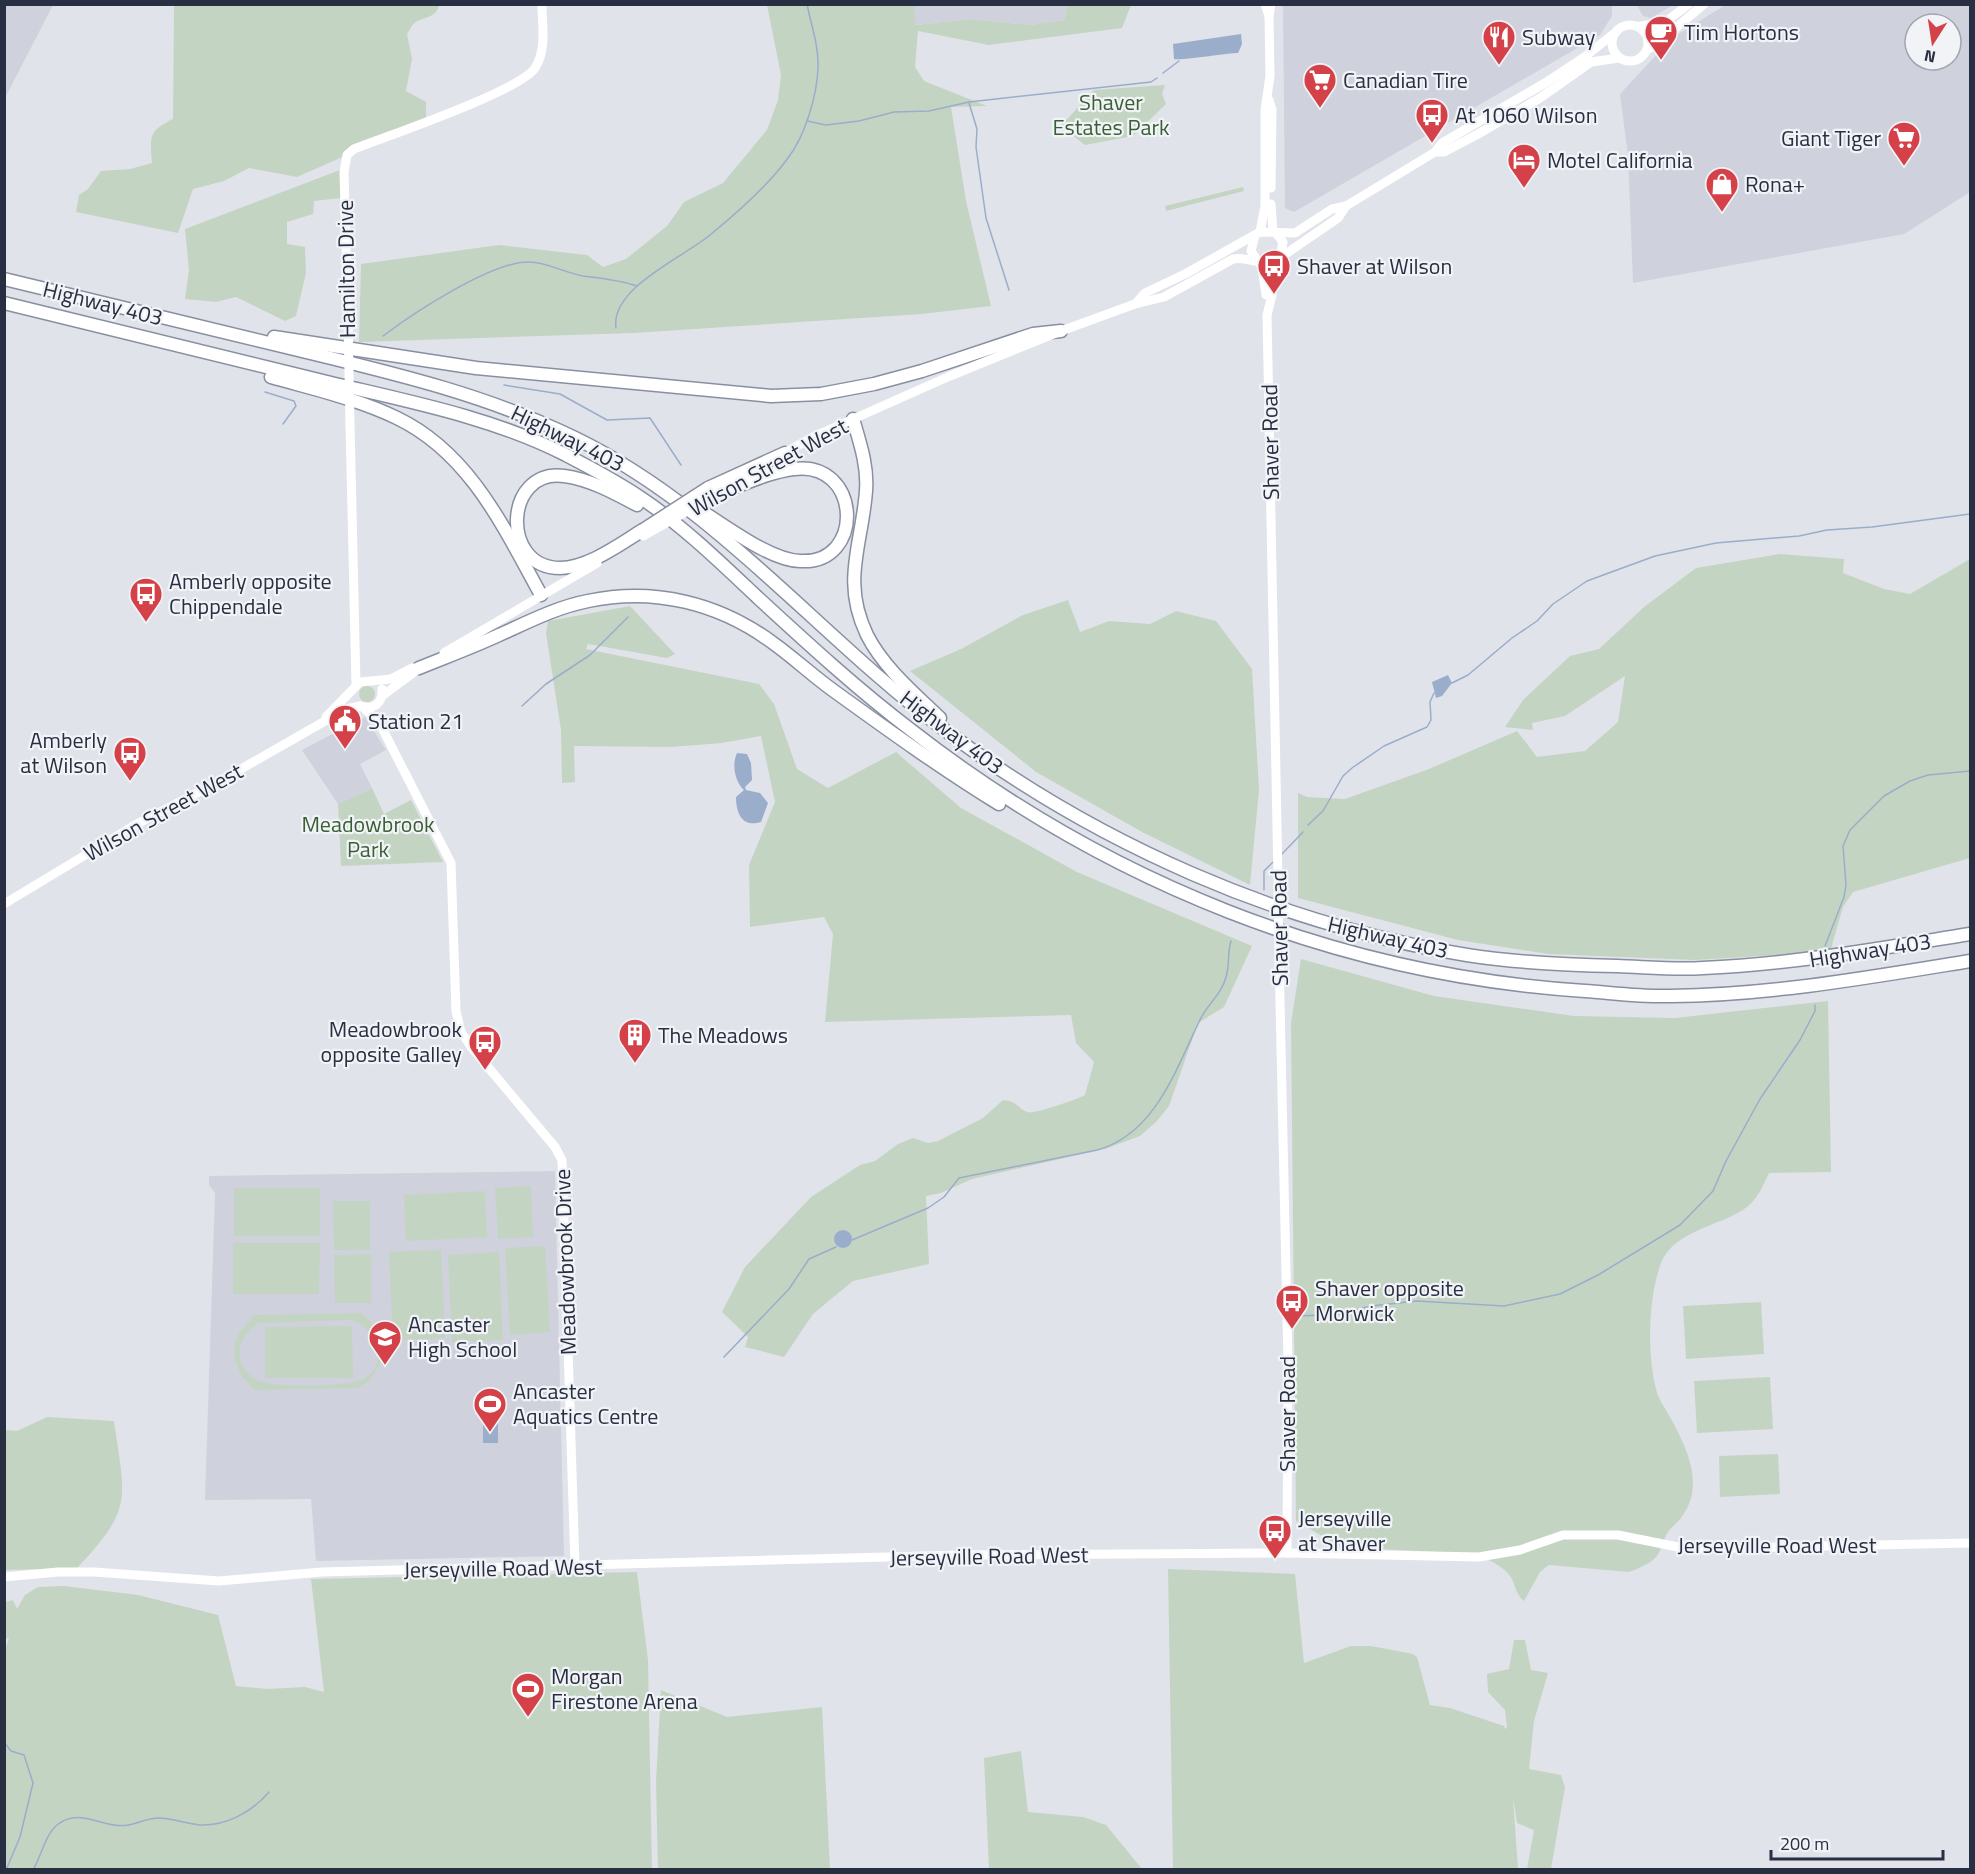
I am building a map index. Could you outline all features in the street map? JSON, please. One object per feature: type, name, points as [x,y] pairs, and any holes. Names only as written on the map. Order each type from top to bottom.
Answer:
[{"type":"highway","name":"Highway 403","points":[[4,279],[413,378],[494,402],[578,439],[651,481],[724,537],[867,667],[946,731],[1023,784],[1094,825],[1190,872],[1257,900],[1318,920],[1466,955],[1528,962],[1698,969],[1811,960],[1971,934]]},
{"type":"highway","name":"Highway 403","points":[[4,303],[414,403],[490,425],[562,453],[642,498],[707,550],[789,626],[906,726],[1007,800],[1095,852],[1185,896],[1254,923],[1373,959],[1457,978],[1536,988],[1670,997],[1829,984],[1971,961]]},
{"type":"highway","points":[[186,323],[476,368],[771,396],[821,394],[874,384],[922,371],[1033,334],[1061,331]]},
{"type":"highway","points":[[191,350],[397,418],[427,435],[456,460],[483,492],[541,595]]},
{"type":"highway","points":[[853,419],[866,467],[866,492],[852,579],[857,604],[868,636],[908,686],[945,722],[1094,825]]},
{"type":"highway","points":[[785,453],[714,490],[643,533],[591,559],[561,568],[547,566],[532,557],[516,535],[516,522],[522,495],[531,486],[548,476],[564,476],[586,482],[640,506],[789,626]]},
{"type":"highway","points":[[651,481],[767,550],[792,560],[816,559],[832,553],[847,525],[845,498],[833,481],[821,473],[795,469],[714,490]]},
{"type":"highway","points":[[419,668],[553,611],[586,601],[649,595],[677,599],[711,609],[739,622],[772,643],[809,673],[942,770],[1027,820],[1095,852]]},
{"type":"main road","name":"Hamilton Drive","points":[[355,687],[344,172],[347,155],[354,149],[485,97],[527,77],[536,67],[542,51],[542,4]]},
{"type":"main road","points":[[1265,4],[1269,16]]},
{"type":"main road","points":[[1271,4],[1269,16],[1270,76],[1265,110],[1265,206],[1251,251],[1259,262],[1269,264],[1338,218],[1346,206]]},
{"type":"main road","points":[[1257,233],[1273,231],[1287,234],[1297,233],[1332,209],[1346,206],[1435,152],[1442,143],[1583,58],[1627,25],[1664,23],[1689,4]]},
{"type":"main road","points":[[1435,152],[1444,152],[1478,134],[1540,98],[1591,62],[1619,58],[1632,61],[1643,56],[1647,50],[1658,44],[1704,4]]},
{"type":"main road","points":[[1640,26],[1648,38],[1647,50]]},
{"type":"main road","points":[[1616,32],[1612,47],[1619,58]]},
{"type":"main road","points":[[1268,98],[1272,110],[1270,213],[1273,231],[1283,242],[1278,259]]},
{"type":"main road","name":"Wilson Street West","points":[[1135,304],[1145,293],[1185,274],[1257,233]]},
{"type":"main road","name":"Wilson Street West","points":[[785,453],[853,419],[1061,331],[1135,304],[1164,297],[1233,259],[1243,258],[1259,262]]},
{"type":"main road","name":"Shaver Road","points":[[1278,259],[1272,272],[1267,315],[1287,1363],[1287,1553]]},
{"type":"main road","name":"Shaver Road","points":[[1259,262],[1269,303]]},
{"type":"main road","points":[[419,668],[412,668],[391,679],[371,680],[355,687],[354,699],[362,707],[372,708],[415,674],[419,668],[643,533]]},
{"type":"main road","points":[[355,657],[371,680],[381,687],[381,699]]},
{"type":"main road","name":"Wilson Street West","points":[[322,722],[355,687]]},
{"type":"main road","name":"Meadowbrook Drive","points":[[380,724],[381,699]]},
{"type":"main road","name":"Wilson Street West","points":[[4,903],[135,825],[220,781],[322,722],[346,709],[362,707]]},
{"type":"main road","name":"Meadowbrook Drive","points":[[362,707],[380,724],[450,858],[456,1011],[461,1032],[471,1048],[555,1147],[562,1160],[575,1566]]},
{"type":"main road","name":"Jerseyville Road West","points":[[4,1577],[48,1572],[94,1572],[219,1581],[322,1572],[963,1556],[1287,1553],[1479,1557],[1520,1550],[1563,1535],[1618,1535],[1688,1550],[1971,1543]]},
{"type":"shaded area","points":[[1612,4],[1612,16],[1600,35],[1294,212],[1285,208],[1283,5]]},
{"type":"shaded area","points":[[1637,4],[1673,5],[1651,18],[1643,16]]},
{"type":"shaded area","points":[[1727,4],[1970,5],[1970,192],[1904,234],[1633,283],[1628,156],[1620,94],[1672,38]]},
{"type":"shaded area","points":[[4,5],[53,5],[5,98]]},
{"type":"shaded area","points":[[914,5],[1068,5],[1064,20],[1030,25],[969,19],[914,25]]},
{"type":"shaded area","points":[[365,717],[386,750],[360,764],[372,788],[338,804],[302,750]]},
{"type":"shaded area","name":"Ancaster High School","points":[[555,1171],[564,1556],[316,1561],[311,1499],[205,1500],[215,1193],[209,1185],[209,1176]]},
{"type":"green space","points":[[174,5],[439,5],[436,12],[415,23],[407,34],[412,59],[406,91],[426,102],[426,120],[297,177],[249,168],[224,181],[193,189],[178,233],[76,212],[79,195],[88,189],[101,171],[130,169],[152,163],[152,136],[159,127],[173,119]]},
{"type":"green space","points":[[767,5],[914,5],[915,25],[969,19],[1030,25],[1064,20],[1068,5],[1131,5],[1122,28],[989,45],[918,31],[915,67],[924,81],[987,106],[951,107],[966,201],[991,306],[922,314],[634,333],[359,342],[361,264],[499,245],[587,255],[603,267],[626,259],[667,226],[684,202],[723,183],[767,130],[778,100],[781,75]]},
{"type":"green space","name":"Shaver Estates Park","points":[[1165,85],[1162,94],[1166,104],[1133,136],[1085,145],[1061,126],[1094,90]]},
{"type":"green space","points":[[340,170],[341,198],[314,201],[313,214],[287,222],[287,244],[305,247],[306,273],[296,316],[285,321],[236,297],[216,302],[185,299],[189,270],[185,229]]},
{"type":"green space","points":[[1243,187],[1244,191],[1166,211],[1165,206]]},
{"type":"green space","points":[[1780,554],[1844,559],[1843,573],[1884,589],[1910,594],[1970,559],[1970,858],[1853,892],[1843,907],[1830,952],[1694,960],[1549,954],[1458,940],[1298,898],[1298,793],[1307,797],[1345,799],[1429,769],[1517,731],[1537,757],[1585,751],[1618,722],[1625,676],[1565,716],[1532,723],[1533,730],[1505,727],[1523,700],[1570,656],[1599,649],[1644,607],[1696,568]]},
{"type":"green space","points":[[1068,600],[1080,632],[1109,621],[1150,624],[1176,611],[1216,621],[1252,669],[1259,790],[1250,885],[1142,832],[1036,772],[910,671],[961,649],[1023,615]]},
{"type":"green space","points":[[630,606],[675,654],[667,658],[588,644],[586,649],[759,684],[774,704],[797,769],[828,788],[896,752],[961,808],[1077,872],[1252,946],[1224,1007],[1198,1023],[1169,1106],[1140,1136],[1105,1149],[972,1179],[941,1193],[926,1196],[929,1264],[853,1281],[813,1314],[784,1357],[745,1347],[748,1337],[722,1312],[745,1267],[811,1197],[860,1165],[875,1161],[898,1144],[913,1138],[928,1143],[938,1141],[983,1118],[1003,1100],[1015,1103],[1023,1110],[1031,1112],[1085,1095],[1094,1062],[1076,1043],[1071,1015],[825,1022],[833,934],[824,917],[750,927],[749,865],[775,802],[761,736],[722,743],[671,747],[574,746],[575,782],[562,783],[561,730],[546,633],[548,621]]},
{"type":"green space","points":[[367,686],[373,688],[375,694],[373,700],[367,702],[361,700],[359,694],[361,688]]},
{"type":"green space","name":"Meadowbrook Park","points":[[372,788],[384,814],[411,800],[443,862],[341,866],[338,804]]},
{"type":"green space","points":[[1301,959],[1434,996],[1574,1016],[1675,1018],[1828,1001],[1831,1172],[1769,1173],[1757,1196],[1747,1207],[1676,1243],[1661,1263],[1651,1309],[1650,1343],[1653,1375],[1658,1396],[1687,1453],[1691,1465],[1693,1491],[1680,1520],[1668,1532],[1656,1557],[1647,1564],[1629,1572],[1549,1565],[1540,1572],[1524,1601],[1505,1571],[1476,1554],[1341,1547],[1296,1521],[1291,1023]]},
{"type":"green space","points":[[531,1186],[533,1237],[498,1239],[495,1188]]},
{"type":"green space","points":[[234,1188],[320,1188],[320,1236],[234,1236]]},
{"type":"green space","points":[[485,1191],[487,1237],[406,1241],[404,1195]]},
{"type":"green space","points":[[333,1201],[370,1201],[370,1250],[334,1250]]},
{"type":"green space","points":[[233,1243],[320,1243],[319,1294],[233,1294]]},
{"type":"green space","points":[[545,1246],[550,1332],[510,1335],[505,1248]]},
{"type":"green space","points":[[441,1250],[445,1338],[393,1340],[389,1252]]},
{"type":"green space","points":[[499,1252],[503,1340],[452,1342],[448,1255]]},
{"type":"green space","points":[[371,1254],[371,1303],[335,1303],[334,1255]]},
{"type":"green space","points":[[1761,1302],[1764,1354],[1686,1359],[1683,1306]]},
{"type":"green space","points":[[362,1313],[376,1328],[383,1351],[381,1363],[368,1382],[357,1388],[255,1390],[239,1370],[235,1355],[237,1338],[254,1315]],"holes":[[[351,1320],[360,1324],[373,1338],[378,1356],[372,1372],[355,1382],[311,1386],[267,1383],[252,1377],[241,1361],[242,1341],[247,1333],[259,1323]]]},
{"type":"green space","points":[[352,1326],[353,1378],[265,1378],[265,1327]]},
{"type":"green space","points":[[1770,1377],[1773,1429],[1697,1433],[1694,1381]]},
{"type":"green space","points":[[47,1417],[114,1421],[122,1486],[117,1516],[95,1548],[77,1568],[5,1570],[5,1430],[17,1431]]},
{"type":"green space","points":[[1778,1454],[1780,1494],[1720,1497],[1719,1456]]},
{"type":"green space","points":[[1168,1569],[1295,1574],[1304,1663],[1351,1646],[1371,1646],[1413,1654],[1417,1657],[1430,1705],[1450,1708],[1504,1726],[1505,1729],[1507,1727],[1505,1710],[1488,1692],[1487,1674],[1509,1669],[1514,1640],[1525,1640],[1531,1670],[1548,1673],[1534,1721],[1529,1769],[1561,1775],[1565,1787],[1551,1869],[1527,1869],[1534,1830],[1517,1823],[1513,1798],[1518,1869],[1240,1870],[1238,1867],[1239,1869],[1173,1869]]},
{"type":"green space","points":[[637,1572],[648,1660],[652,1869],[5,1869],[4,1652],[9,1638],[5,1639],[5,1602],[13,1600],[17,1609],[25,1595],[38,1587],[64,1586],[138,1595],[218,1615],[236,1686],[267,1689],[305,1687],[324,1692],[311,1579]]},
{"type":"green space","points":[[661,1690],[727,1717],[822,1707],[830,1869],[658,1869],[656,1781]]},
{"type":"green space","points":[[1021,1751],[1028,1812],[1083,1817],[1106,1825],[1142,1869],[989,1869],[984,1758]]},
{"type":"water","points":[[1241,34],[1242,44],[1238,53],[1174,59],[1173,44]]},
{"type":"water","points":[[1448,675],[1452,683],[1442,696],[1436,698],[1432,682]]},
{"type":"water","points":[[737,753],[747,754],[751,763],[752,780],[745,787],[746,790],[760,793],[768,803],[761,822],[749,823],[739,814],[736,797],[744,790],[735,774],[734,763]]},
{"type":"water","points":[[843,1230],[849,1233],[852,1239],[849,1245],[843,1248],[837,1245],[834,1239],[837,1233]]},
{"type":"water","name":"Ancaster Aquatics Centre","points":[[483,1423],[498,1423],[498,1443],[483,1443]]},
{"type":"waterway","points":[[616,328],[617,313],[624,300],[636,287],[731,218],[780,169],[800,139],[813,103],[818,68],[807,4]]},
{"type":"waterway","points":[[1163,73],[1179,61]]},
{"type":"waterway","points":[[807,121],[826,125],[859,121],[894,112],[929,111],[969,102],[1151,82],[1157,78]]},
{"type":"waterway","points":[[969,103],[977,129],[976,147],[986,218],[1009,290]]},
{"type":"waterway","points":[[383,336],[453,290],[513,264],[536,262],[576,275],[637,286]]},
{"type":"waterway","points":[[504,385],[560,394],[607,420],[650,418],[681,465]]},
{"type":"waterway","points":[[265,392],[294,401],[296,406],[283,424]]},
{"type":"waterway","points":[[1452,683],[1468,675],[1512,638],[1537,621],[1553,604],[1587,581],[1655,556],[1716,543],[1799,536],[1827,530],[1872,527],[1970,514]]},
{"type":"waterway","points":[[522,706],[546,684],[590,655],[628,617]]},
{"type":"waterway","points":[[1308,825],[1323,811],[1343,776],[1352,768],[1384,746],[1427,727],[1431,720],[1430,702],[1434,693]]},
{"type":"waterway","points":[[1825,946],[1844,897],[1846,885],[1843,846],[1850,830],[1884,796],[1910,781],[1928,775],[1970,771]]},
{"type":"waterway","points":[[1281,855],[1303,832]]},
{"type":"waterway","points":[[1264,890],[1264,871],[1273,862]]},
{"type":"waterway","points":[[852,1240],[928,1208],[944,1197],[959,1178],[1097,1150],[1118,1142],[1135,1129],[1163,1095],[1202,1016],[1222,988],[1227,972],[1231,941]]},
{"type":"waterway","points":[[1291,1316],[1335,1315],[1371,1306],[1417,1301],[1504,1306],[1560,1294],[1598,1275],[1680,1225],[1713,1191],[1726,1161],[1760,1099],[1800,1040],[1815,1011],[1815,1005]]},
{"type":"waterway","points":[[724,1357],[789,1289],[809,1259],[836,1247]]},
{"type":"waterway","points":[[4,1742],[11,1751],[24,1755],[33,1783],[20,1837],[6,1870]]},
{"type":"waterway","points":[[33,1870],[49,1834],[57,1825],[71,1818],[85,1818],[121,1826],[159,1818],[210,1825],[229,1820],[247,1811],[269,1792]]},
{"type":"place","name":"Tim Hortons","points":[[1661,61]]},
{"type":"place","name":"Subway","points":[[1499,66]]},
{"type":"place","name":"Canadian Tire","points":[[1320,109]]},
{"type":"place","name":"At 1060 Wilson","points":[[1432,144]]},
{"type":"place","name":"Giant Tiger","points":[[1904,167]]},
{"type":"place","name":"Motel California","points":[[1524,189]]},
{"type":"place","name":"Rona+","points":[[1722,213]]},
{"type":"place","name":"Shaver at Wilson","points":[[1274,295]]},
{"type":"place","name":"Amberly opposite Chippendale","points":[[146,623]]},
{"type":"place","name":"Station 21","points":[[345,750]]},
{"type":"place","name":"Amberly at Wilson","points":[[130,782]]},
{"type":"place","name":"The Meadows","points":[[635,1064]]},
{"type":"place","name":"Meadowbrook opposite Galley","points":[[485,1071]]},
{"type":"place","name":"Shaver opposite Morwick","points":[[1292,1330]]},
{"type":"place","name":"Ancaster High School","points":[[385,1366]]},
{"type":"place","name":"Ancaster Aquatics Centre","points":[[490,1433]]},
{"type":"place","name":"Jerseyville at Shaver","points":[[1275,1560]]},
{"type":"place","name":"Morgan Firestone Arena","points":[[528,1718]]}]
